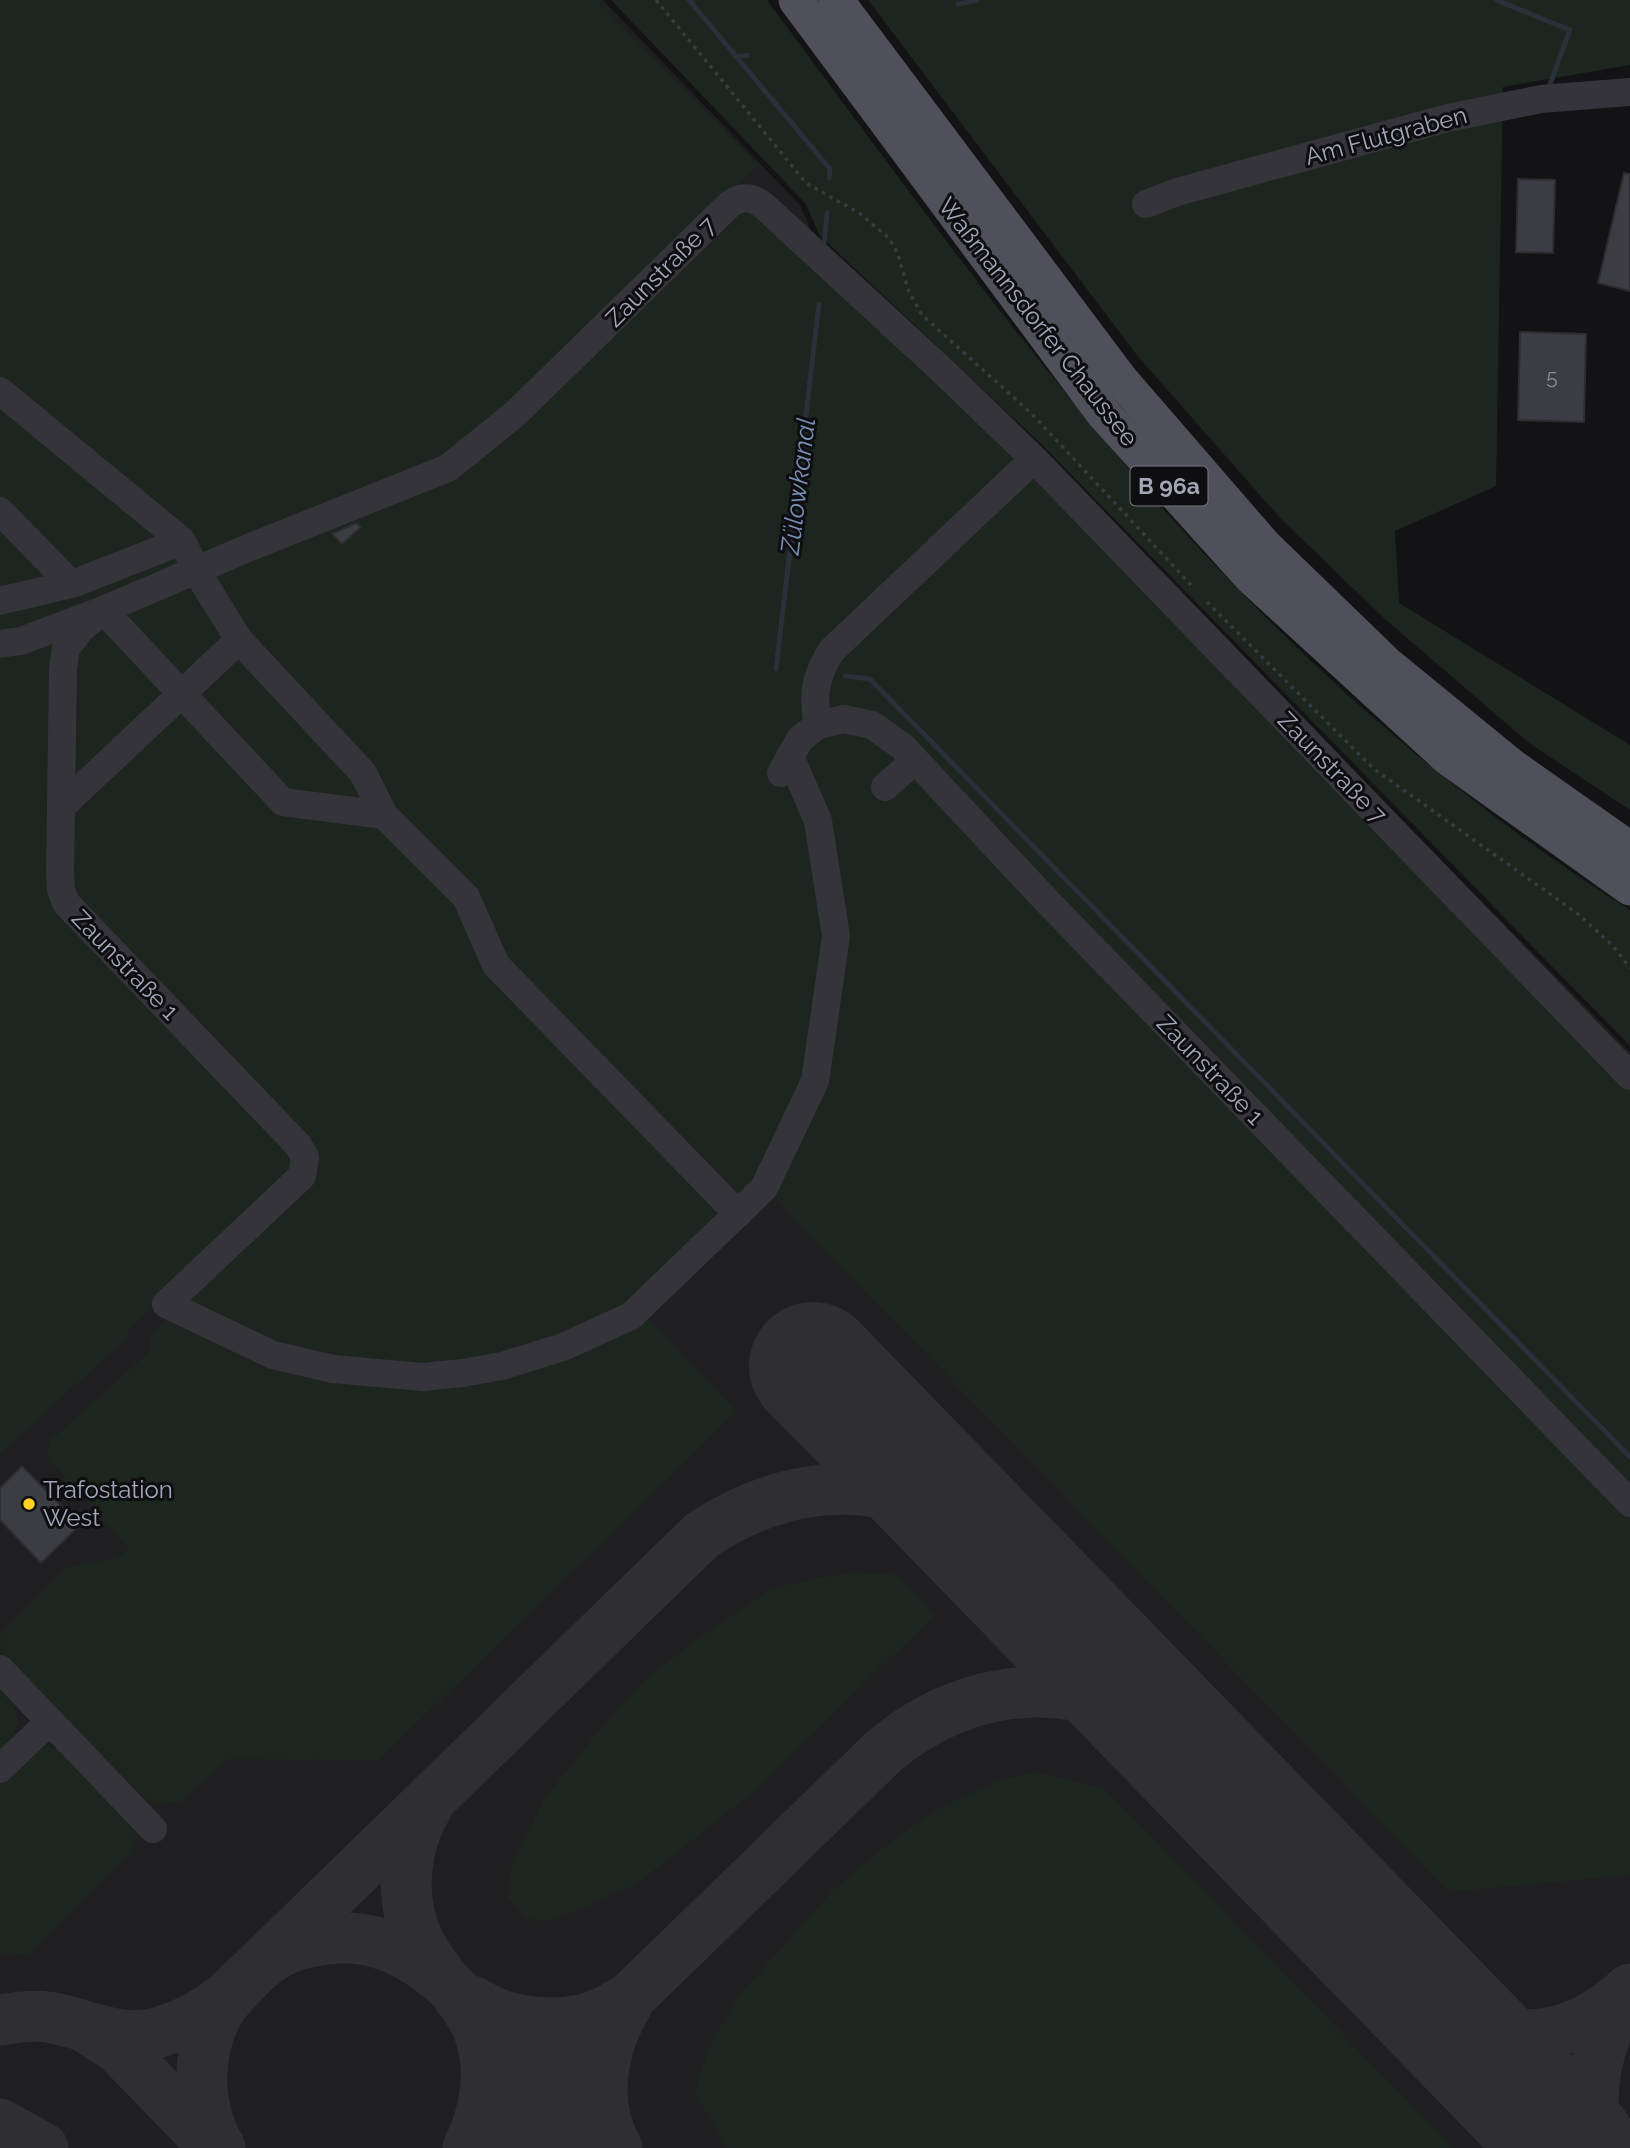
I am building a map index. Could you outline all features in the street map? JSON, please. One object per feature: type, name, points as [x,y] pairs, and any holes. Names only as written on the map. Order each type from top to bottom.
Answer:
[{"type":"main road","name":"Waßmannsdorfer Chaussee","points":[[796,0],[1103,413],[1251,577],[1448,758],[1630,888]]},
{"type":"main road","name":"Waßmannsdorfer Chaussee","points":[[836,0],[1121,380],[1264,545],[1387,664],[1513,767],[1630,849]]},
{"type":"street","name":"Am Flutgraben","points":[[1146,204],[1177,192],[1448,118],[1541,99],[1630,92]]},
{"type":"street","name":"Zaunstraße 7","points":[[248,548],[448,468],[516,414],[730,204],[745,197],[759,202],[926,355],[1034,459],[1630,1076]]},
{"type":"street","points":[[0,391],[182,541],[197,572],[239,640],[363,773],[384,815],[466,897],[496,965],[738,1214],[764,1188],[815,1081],[836,936],[818,821],[785,766],[800,739],[818,725],[813,701],[821,667],[831,652],[1034,459]]},
{"type":"street","points":[[0,511],[71,584]]},
{"type":"street","points":[[0,601],[71,584],[182,541]]},
{"type":"street","name":"Zaunstraße 1","points":[[248,548],[103,610],[81,629],[66,648],[63,669],[60,873],[65,903],[298,1145],[305,1157],[302,1176],[166,1304],[273,1355],[333,1369],[423,1377],[463,1373],[502,1366],[563,1347],[631,1316],[738,1214]]},
{"type":"street","points":[[10,643],[103,610],[283,802],[384,815]]},
{"type":"street","points":[[62,806],[239,640]]},
{"type":"street","name":"Zaunstraße 1","points":[[818,725],[844,719],[873,725],[903,747],[1043,897],[1630,1503]]},
{"type":"street","points":[[885,788],[915,760]]},
{"type":"street","points":[[0,1669],[153,1829]]},
{"type":"street","points":[[0,1769],[50,1721]]},
{"type":"path","points":[[656,0],[806,183],[859,213],[889,238],[897,251],[909,292],[922,315],[1032,414],[1199,594],[1374,769],[1578,914],[1613,946],[1630,968]]},
{"type":"shaded area","points":[[0,0],[603,0],[800,205],[815,239],[1025,436],[1630,1052],[1630,2148],[0,2148]]},
{"type":"shaded area","points":[[0,0],[597,0],[758,165],[734,189],[985,424],[1630,1087],[1630,1875],[1449,1892],[756,1179],[630,1307],[500,1358],[407,1368],[272,1347],[168,1294],[129,1329],[127,1338],[0,1454]]},
{"type":"shaded area","points":[[611,0],[767,0],[943,237],[1080,411],[1182,529],[1239,590],[1362,708],[1427,763],[1561,865],[1630,910],[1630,1046],[1044,447],[819,235],[806,204]]},
{"type":"shaded area","points":[[868,0],[1630,0],[1630,65],[1503,87],[1496,486],[1395,531],[1399,603],[1630,745],[1630,810],[1529,743],[1385,619],[1280,518],[1136,354]]},
{"type":"shaded area","points":[[170,1315],[426,1385],[644,1315],[737,1411],[379,1760],[227,1759],[181,1802],[154,1804],[134,1790],[1,1652],[0,1636],[3,1629],[66,1567],[117,1558],[129,1548],[50,1461],[47,1449],[51,1440],[149,1352],[150,1336]]},
{"type":"shaded area","points":[[850,1572],[896,1575],[935,1615],[752,1793],[638,1883],[581,1909],[542,1922],[524,1917],[508,1898],[509,1872],[544,1799],[600,1729],[647,1678],[693,1642],[772,1588]]},
{"type":"shaded area","points":[[0,1685],[13,1703],[18,1719],[13,1736],[0,1753]]},
{"type":"shaded area","points":[[48,1746],[73,1753],[135,1823],[136,1837],[130,1853],[29,1954],[0,1953],[0,1787],[35,1752]]},
{"type":"shaded area","points":[[1036,1772],[1105,1789],[1453,2148],[725,2148],[695,2091],[709,2048],[735,2000],[834,1889],[879,1851],[934,1811],[997,1781]]},
{"type":"building","points":[[1624,173],[1630,174],[1630,291],[1598,283]]},
{"type":"building","points":[[1518,179],[1555,180],[1553,253],[1516,252]]},
{"type":"building","points":[[1520,332],[1586,334],[1584,422],[1518,420]]},
{"type":"building","points":[[356,523],[361,527],[342,544],[332,534]]},
{"type":"building","name":"Trafostation West","points":[[22,1466],[80,1525],[41,1563],[0,1520],[0,1488]]},
{"type":"waterway","name":"Zülowkanal","points":[[689,0],[830,169],[829,178]]},
{"type":"waterway","points":[[958,4],[977,0]]},
{"type":"waterway","points":[[1496,0],[1570,30],[1549,87]]},
{"type":"waterway","points":[[736,57],[747,55]]},
{"type":"waterway","name":"Zülowkanal","points":[[824,243],[827,213]]},
{"type":"waterway","name":"Zülowkanal","points":[[776,669],[819,304]]},
{"type":"waterway","points":[[845,676],[870,679],[1630,1457]]},
{"type":"taxiway","points":[[220,2148],[206,2115],[202,2080],[211,2027],[226,2001],[702,1535],[737,1515],[772,1501],[808,1492],[844,1489],[880,1493],[916,1503],[950,1519],[983,1542]]},
{"type":"taxiway","points":[[475,2148],[883,1752],[917,1727],[953,1709],[990,1697],[1029,1692],[1067,1694],[1105,1703],[1142,1719],[1178,1742]]},
{"type":"taxiway","points":[[427,1807],[411,1846],[407,1866],[408,1906],[421,1945],[469,2011],[483,2044],[486,2074],[483,2105],[468,2148]]},
{"type":"taxiway","points":[[0,2020],[44,2017],[131,2036],[156,2033],[184,2023],[210,2009],[261,1965],[284,1950],[326,1939],[366,1940],[412,1957],[451,1987],[609,2148]]},
{"type":"taxiway","points":[[1436,2007],[1475,2025],[1502,2032],[1542,2034],[1579,2024],[1614,2003],[1630,1989]]},
{"type":"taxiway","points":[[1601,2148],[1594,2108],[1596,2068],[1608,2029],[1629,1994]]},
{"type":"taxiway","points":[[472,2001],[507,2017],[546,2023],[585,2019],[620,2003]]},
{"type":"taxiway","points":[[617,2148],[604,2114],[603,2077],[611,2040],[626,2007]]},
{"type":"taxiway","points":[[87,2028],[118,2048],[215,2148]]},
{"type":"taxiway","points":[[0,2124],[43,2148]]},
{"type":"taxiway","points":[[497,2148],[542,2141],[586,2148]]},
{"type":"runway","points":[[813,1366],[1573,2148]]},
{"type":"place","name":"Trafostation West","points":[[29,1504]]}]
